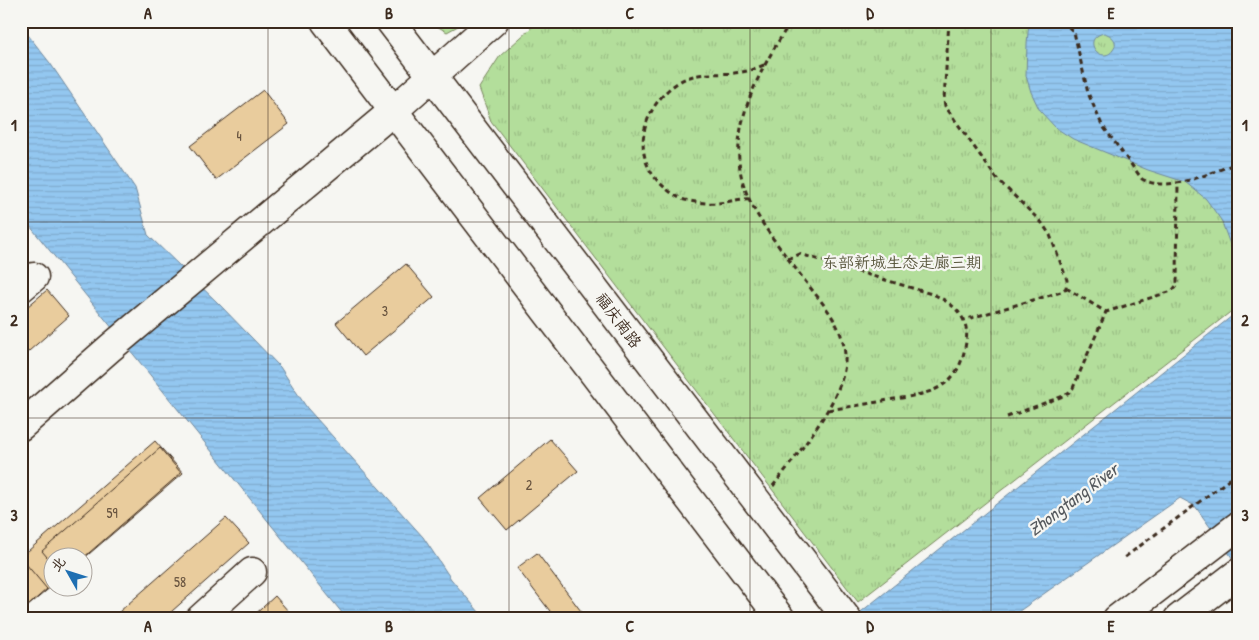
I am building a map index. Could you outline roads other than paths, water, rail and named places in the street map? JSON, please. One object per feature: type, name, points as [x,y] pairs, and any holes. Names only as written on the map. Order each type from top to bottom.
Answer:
[{"type":"main road","points":[[325,21],[392,112],[781,619]]},
{"type":"main road","name":"福庆南路","points":[[390,21],[845,616]]},
{"type":"main road","points":[[21,426],[189,281],[392,112],[494,21]]},
{"type":"main road","points":[[1117,619],[1238,526]]},
{"type":"main road","points":[[200,619],[252,572]]},
{"type":"main road","points":[[1178,619],[1238,573]]},
{"type":"water","points":[[1029,21],[1238,21],[1238,297],[1234,255],[1221,220],[1206,199],[1185,182],[1148,170],[1073,139],[1056,128],[1040,111],[1031,92],[1026,76]],"holes":[[[1104,33],[1114,39],[1115,47],[1108,54],[1103,55],[1095,50],[1093,40],[1097,36]]]},
{"type":"water","points":[[21,26],[50,63],[135,188],[148,235],[280,367],[307,408],[423,537],[451,579],[485,619],[347,619],[21,215]]},
{"type":"water","name":"Zhongtang River","points":[[1238,301],[1238,566],[1195,506],[1180,498],[1008,619],[852,619],[1232,316]]},
{"type":"park label","name":"东部新城生态走廊三期","points":[[902,262]]}]
